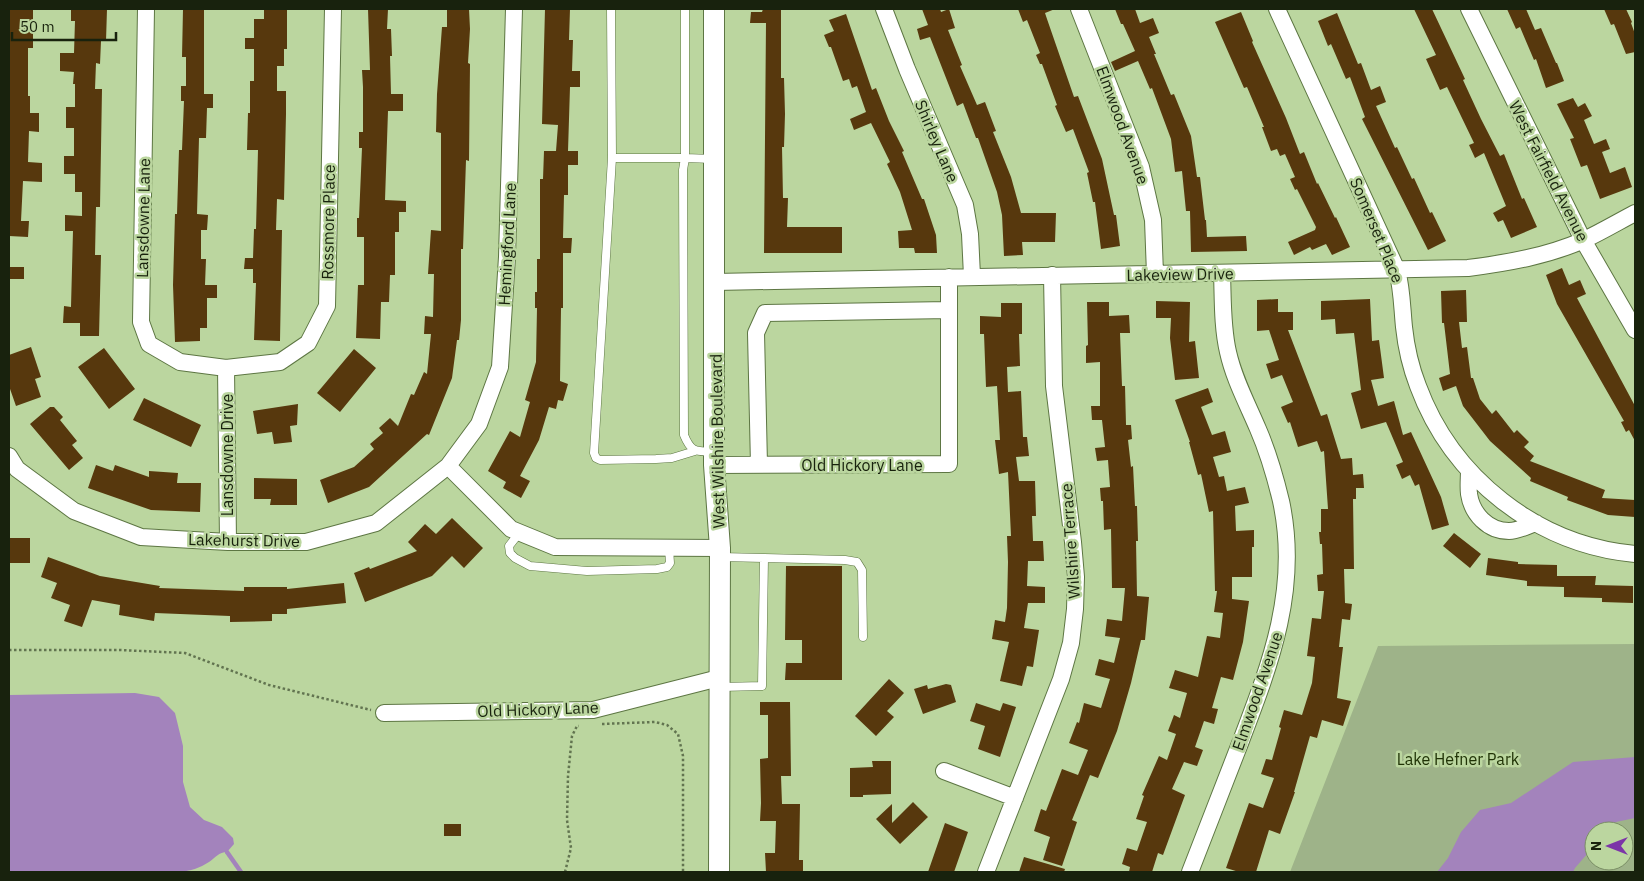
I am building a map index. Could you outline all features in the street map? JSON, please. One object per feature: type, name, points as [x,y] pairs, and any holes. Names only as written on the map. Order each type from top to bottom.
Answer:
[{"type":"street","name":"Lansdowne Lane","points":[[146,9],[141,322],[149,344],[180,362],[226,368]]},
{"type":"street","name":"Rossmore Place","points":[[226,368],[280,362],[308,342],[327,306],[333,9]]},
{"type":"street","name":"Hemingford Lane","points":[[448,466],[479,424],[500,367],[507,257],[514,9]]},
{"type":"street","name":"West Wilshire Boulevard","points":[[714,9],[715,282],[708,456],[720,552],[719,872]]},
{"type":"street","name":"Shirley Lane","points":[[884,9],[965,205],[970,234],[972,276]]},
{"type":"street","name":"Elmwood Avenue","points":[[1079,9],[1141,167],[1153,220],[1155,274]]},
{"type":"street","name":"Somerset Place","points":[[1277,9],[1397,270],[1401,287],[1404,328],[1418,386],[1445,440],[1469,470],[1503,502],[1536,522],[1572,540],[1595,547],[1635,554]]},
{"type":"street","name":"West Fairfield Avenue","points":[[1469,9],[1583,240],[1635,330]]},
{"type":"street","name":"Lakeview Drive","points":[[715,282],[972,276],[1446,270],[1497,264],[1541,255],[1583,240],[1635,213]]},
{"type":"street","name":"Elmwood Avenue","points":[[1190,872],[1265,679],[1277,639],[1284,607],[1286,585],[1286,547],[1281,503],[1268,454],[1238,382],[1228,352],[1223,324],[1222,273]]},
{"type":"street","name":"Wilshire Terrace","points":[[986,872],[1061,679],[1071,643],[1075,609],[1076,577],[1073,542],[1054,386],[1052,275]]},
{"type":"street","points":[[759,465],[756,333],[766,313],[949,310],[949,277]]},
{"type":"street","name":"Old Hickory Lane","points":[[708,456],[759,465],[949,464],[949,310]]},
{"type":"street","name":"Lansdowne Drive","points":[[226,368],[228,542]]},
{"type":"street","points":[[448,466],[511,529],[556,546],[669,548],[720,552]]},
{"type":"street","name":"Lakehurst Drive","points":[[12,467],[74,511],[141,537],[228,542],[306,542],[376,522],[448,466]]},
{"type":"street","points":[[1469,470],[1469,494],[1473,508],[1479,518],[1488,525],[1509,531],[1519,530],[1536,522]]},
{"type":"street","name":"Old Hickory Lane","points":[[384,713],[593,710],[719,682]]},
{"type":"street","points":[[944,771],[1015,798]]},
{"type":"lane","points":[[611,9],[612,158],[594,453],[596,458],[600,460],[656,460],[708,456]]},
{"type":"lane","points":[[685,9],[685,158],[683,170],[684,435],[688,446],[708,456]]},
{"type":"lane","points":[[612,158],[715,159]]},
{"type":"lane","points":[[520,532],[510,546],[510,553],[530,566],[587,571],[666,568],[670,563],[669,548]]},
{"type":"lane","points":[[720,552],[764,558],[857,562],[862,570],[863,637]]},
{"type":"lane","points":[[719,682],[762,686],[764,558]]},
{"type":"path","points":[[9,650],[120,650],[185,653],[269,685],[384,713]]},
{"type":"path","points":[[597,724],[655,722],[667,725],[678,734],[683,756],[683,872]]},
{"type":"path","points":[[565,872],[571,848],[567,820],[568,776],[572,736],[577,726],[582,725]]},
{"type":"green space","name":"Lake Hefner Park","points":[[1635,644],[1635,872],[1290,872],[1378,646]]},
{"type":"shaded area","points":[[135,693],[159,697],[175,713],[183,746],[183,782],[190,807],[204,820],[222,827],[233,838],[234,844],[227,852],[219,854],[202,866],[180,872],[9,872],[9,695]]},
{"type":"shaded area","points":[[1635,757],[1635,818],[1621,821],[1584,821],[1584,858],[1573,872],[1437,872],[1448,858],[1461,832],[1480,810],[1511,803],[1573,762]]},
{"type":"building","points":[[9,9],[33,9],[33,48],[28,48],[28,96],[30,96],[30,113],[39,113],[39,132],[29,131],[28,162],[42,163],[42,182],[23,181],[21,221],[29,221],[28,237],[9,236]]},
{"type":"building","points":[[71,9],[107,9],[106,41],[101,41],[100,64],[96,63],[95,89],[102,89],[100,207],[96,207],[95,255],[101,255],[99,336],[80,336],[80,323],[63,323],[64,306],[71,307],[73,231],[65,231],[65,215],[82,216],[82,192],[75,192],[75,174],[64,174],[64,156],[74,156],[74,128],[66,128],[66,107],[75,107],[74,72],[60,71],[60,53],[74,53],[75,21],[71,21]]},
{"type":"building","points":[[183,9],[204,9],[204,94],[213,94],[213,108],[207,108],[206,138],[199,138],[197,214],[208,215],[207,230],[201,230],[201,259],[206,259],[205,285],[217,285],[217,298],[207,298],[207,328],[200,328],[200,341],[175,342],[173,285],[175,214],[177,214],[179,150],[182,150],[184,101],[181,101],[181,86],[186,86],[186,57],[182,57]]},
{"type":"building","points":[[264,9],[287,9],[287,49],[284,49],[284,66],[277,66],[277,91],[286,91],[284,200],[277,199],[276,230],[282,230],[280,341],[254,340],[256,283],[253,283],[253,269],[244,269],[245,258],[253,258],[254,229],[256,229],[258,150],[247,150],[250,81],[254,81],[254,49],[245,49],[245,38],[254,38],[254,19],[264,19]]},
{"type":"building","points":[[368,9],[388,9],[387,29],[391,29],[392,56],[390,56],[391,94],[403,94],[403,111],[388,111],[385,200],[406,201],[406,212],[399,212],[399,232],[395,232],[395,275],[390,275],[389,302],[381,302],[380,339],[356,338],[358,285],[364,285],[364,237],[357,237],[357,218],[359,218],[362,148],[359,148],[359,132],[363,132],[362,70],[370,70]]},
{"type":"building","points":[[447,9],[469,9],[470,29],[468,63],[470,64],[469,161],[466,160],[463,249],[461,249],[461,320],[452,378],[429,435],[427,434],[369,487],[328,503],[320,480],[354,467],[374,449],[370,444],[383,433],[379,428],[390,418],[398,426],[411,394],[414,395],[424,372],[427,374],[431,334],[424,334],[425,316],[433,317],[434,274],[428,274],[431,230],[441,231],[441,133],[436,132],[437,94],[442,27],[447,27]]},
{"type":"building","points":[[545,9],[570,9],[569,40],[573,40],[572,71],[580,71],[580,87],[570,87],[568,151],[578,151],[578,165],[568,165],[568,195],[564,195],[563,238],[572,238],[571,253],[563,253],[560,381],[568,384],[563,401],[558,400],[556,409],[549,407],[539,440],[520,476],[530,481],[521,498],[503,488],[506,482],[488,471],[510,431],[520,437],[530,402],[525,400],[536,362],[537,308],[535,308],[535,292],[537,292],[537,259],[540,259],[540,179],[543,179],[544,151],[556,151],[558,125],[542,124]]},
{"type":"building","points":[[763,9],[781,9],[781,78],[784,78],[785,114],[784,147],[782,147],[783,198],[788,198],[787,227],[842,227],[842,253],[764,253],[766,23],[750,23],[751,12],[762,12]]},
{"type":"building","points":[[922,9],[940,9],[941,12],[949,9],[955,28],[948,30],[962,65],[960,66],[977,105],[985,102],[996,131],[993,132],[1011,177],[1021,213],[1056,213],[1055,242],[1022,242],[1023,255],[1004,256],[1002,215],[997,192],[978,138],[976,138],[963,103],[957,106],[930,37],[920,40],[917,29],[928,25]]},
{"type":"building","points":[[1018,9],[1055,9],[1045,13],[1074,97],[1078,96],[1102,159],[1114,215],[1116,215],[1120,246],[1101,249],[1095,202],[1093,202],[1087,173],[1089,172],[1073,129],[1066,132],[1055,106],[1057,105],[1042,64],[1040,64],[1036,55],[1040,53],[1027,20],[1023,22]]},
{"type":"building","points":[[1115,9],[1135,9],[1140,23],[1153,18],[1159,33],[1149,37],[1156,54],[1154,54],[1171,95],[1174,94],[1191,136],[1197,177],[1200,177],[1207,237],[1246,236],[1247,251],[1191,252],[1190,211],[1186,211],[1182,171],[1175,172],[1171,139],[1152,88],[1150,89],[1138,61],[1115,71],[1111,62],[1135,51]]},
{"type":"building","points":[[1414,9],[1432,9],[1465,79],[1463,80],[1481,119],[1500,156],[1504,154],[1522,199],[1524,198],[1537,227],[1511,238],[1503,220],[1498,222],[1493,213],[1506,206],[1484,153],[1475,158],[1469,145],[1474,143],[1447,87],[1440,90],[1426,59],[1436,55]]},
{"type":"building","points":[[1507,9],[1526,9],[1535,30],[1541,28],[1564,81],[1546,88],[1536,59],[1534,60],[1520,27],[1516,29]]},
{"type":"building","points":[[1604,9],[1626,9],[1635,34],[1635,52],[1626,54],[1614,24],[1611,25]]},
{"type":"building","points":[[1241,12],[1300,154],[1304,152],[1317,184],[1336,217],[1350,247],[1332,255],[1326,244],[1312,250],[1310,247],[1294,255],[1288,242],[1315,230],[1316,227],[1290,179],[1295,177],[1285,154],[1280,156],[1277,149],[1271,151],[1262,127],[1264,127],[1247,87],[1244,88],[1215,22]]},
{"type":"building","points":[[1337,13],[1358,64],[1361,63],[1371,90],[1380,86],[1386,102],[1376,106],[1395,148],[1397,147],[1412,179],[1414,178],[1430,213],[1432,212],[1446,241],[1428,250],[1362,119],[1365,117],[1350,77],[1346,79],[1331,44],[1328,46],[1318,21]]},
{"type":"building","points":[[846,14],[872,90],[876,88],[889,121],[904,151],[902,152],[922,199],[924,199],[936,235],[937,253],[915,253],[914,248],[899,248],[898,231],[912,230],[900,192],[887,164],[890,162],[871,123],[854,130],[850,119],[866,112],[857,86],[852,88],[849,79],[843,81],[831,47],[829,47],[824,35],[834,31],[829,20]]},
{"type":"building","points":[[1573,98],[1578,107],[1585,103],[1592,116],[1584,120],[1594,144],[1606,139],[1610,149],[1602,152],[1610,173],[1625,167],[1632,187],[1600,199],[1587,165],[1581,167],[1570,139],[1574,138],[1557,104]]},
{"type":"building","points":[[9,267],[24,267],[24,279],[9,279]]},
{"type":"building","points":[[1562,268],[1569,285],[1580,280],[1586,294],[1577,298],[1635,406],[1635,441],[1629,430],[1626,432],[1621,422],[1624,421],[1557,304],[1546,275]]},
{"type":"building","points":[[1466,290],[1467,322],[1459,322],[1462,348],[1467,347],[1471,378],[1473,378],[1480,399],[1492,414],[1496,410],[1514,433],[1517,430],[1529,442],[1524,447],[1534,456],[1530,461],[1605,490],[1602,498],[1635,500],[1635,517],[1608,515],[1567,500],[1568,497],[1530,481],[1531,478],[1490,441],[1463,406],[1456,386],[1443,391],[1439,378],[1450,374],[1444,323],[1442,323],[1441,291]]},
{"type":"building","points":[[1278,299],[1278,312],[1293,312],[1293,330],[1288,330],[1321,416],[1327,414],[1341,459],[1352,458],[1353,475],[1363,474],[1364,488],[1356,488],[1356,499],[1353,499],[1354,569],[1344,569],[1345,603],[1352,604],[1350,620],[1342,619],[1339,647],[1343,647],[1337,698],[1351,701],[1343,726],[1322,720],[1317,738],[1310,736],[1295,792],[1280,834],[1269,830],[1256,872],[1239,872],[1226,868],[1249,803],[1263,808],[1274,778],[1261,774],[1266,759],[1272,760],[1284,710],[1302,715],[1312,683],[1315,657],[1307,656],[1312,618],[1321,619],[1324,591],[1318,591],[1317,575],[1323,574],[1322,544],[1320,544],[1319,532],[1321,532],[1321,509],[1328,509],[1324,451],[1321,452],[1317,441],[1298,447],[1290,422],[1288,423],[1281,407],[1293,402],[1282,375],[1271,379],[1266,364],[1279,360],[1269,330],[1257,331],[1257,300]]},
{"type":"building","points":[[1370,299],[1372,341],[1379,340],[1384,378],[1371,380],[1378,406],[1394,401],[1403,435],[1411,432],[1441,497],[1449,525],[1432,530],[1419,484],[1415,486],[1410,475],[1402,479],[1396,465],[1403,462],[1386,422],[1361,429],[1351,393],[1361,390],[1354,333],[1336,334],[1335,319],[1321,320],[1321,301]]},
{"type":"building","points":[[1156,301],[1190,302],[1189,342],[1195,341],[1199,378],[1175,380],[1170,338],[1171,318],[1156,318]]},
{"type":"building","points":[[1087,302],[1109,302],[1109,316],[1129,315],[1130,333],[1120,333],[1122,386],[1125,386],[1126,425],[1131,425],[1132,439],[1128,440],[1131,467],[1133,466],[1135,506],[1137,506],[1137,596],[1149,597],[1145,640],[1141,640],[1117,731],[1098,778],[1090,775],[1072,820],[1077,822],[1062,866],[1043,860],[1050,837],[1034,831],[1041,809],[1046,811],[1062,769],[1078,775],[1088,750],[1069,743],[1077,722],[1079,723],[1084,703],[1101,708],[1110,679],[1095,675],[1099,659],[1114,663],[1120,638],[1105,636],[1107,619],[1122,621],[1125,588],[1112,588],[1111,529],[1104,530],[1103,501],[1101,501],[1100,488],[1110,487],[1108,460],[1097,461],[1095,448],[1105,447],[1102,420],[1092,420],[1091,406],[1100,406],[1100,362],[1086,363],[1086,346],[1088,345]]},
{"type":"building","points":[[1001,303],[1022,303],[1022,334],[1019,334],[1020,366],[1007,367],[1008,392],[1021,391],[1023,437],[1027,437],[1029,456],[1016,457],[1019,481],[1035,481],[1036,516],[1032,516],[1033,541],[1043,541],[1044,561],[1028,561],[1027,586],[1045,587],[1045,603],[1028,603],[1024,628],[1039,630],[1033,667],[1027,666],[1022,686],[1000,681],[1009,642],[992,639],[995,620],[1005,622],[1007,608],[1007,536],[1011,536],[1008,472],[999,474],[995,440],[1000,440],[997,386],[986,387],[984,334],[980,334],[980,316],[1001,317]]},
{"type":"building","points":[[31,347],[41,377],[35,379],[41,397],[16,406],[9,386],[9,355]]},
{"type":"building","points":[[104,348],[135,389],[109,409],[78,367]]},
{"type":"building","points":[[354,349],[376,368],[340,412],[317,393]]},
{"type":"building","points":[[1208,388],[1213,402],[1201,407],[1212,435],[1225,431],[1231,452],[1213,457],[1219,477],[1224,476],[1227,491],[1245,487],[1249,503],[1235,506],[1236,531],[1254,530],[1252,577],[1232,577],[1232,599],[1249,601],[1243,642],[1233,680],[1221,677],[1212,708],[1218,709],[1214,724],[1204,721],[1195,747],[1203,750],[1197,766],[1184,762],[1172,789],[1185,795],[1163,855],[1158,853],[1152,872],[1129,872],[1130,867],[1122,864],[1127,848],[1137,851],[1147,822],[1136,819],[1144,796],[1142,795],[1159,756],[1167,760],[1176,734],[1168,731],[1174,715],[1180,718],[1187,693],[1169,688],[1175,670],[1198,677],[1207,636],[1220,638],[1223,613],[1214,612],[1217,591],[1215,591],[1213,511],[1209,512],[1201,474],[1198,475],[1190,442],[1175,400]]},
{"type":"building","points":[[144,398],[201,425],[191,447],[133,420]]},
{"type":"building","points":[[298,404],[297,425],[290,426],[292,442],[274,444],[272,432],[257,434],[253,411]]},
{"type":"building","points":[[50,407],[54,407],[63,417],[60,420],[77,441],[72,445],[83,458],[69,470],[30,424]]},
{"type":"building","points":[[96,465],[113,471],[115,465],[149,477],[149,471],[178,473],[177,483],[201,483],[200,512],[151,510],[88,488]]},
{"type":"building","points":[[254,478],[297,479],[297,505],[270,505],[271,499],[254,499]]},
{"type":"building","points":[[452,518],[483,548],[464,568],[452,556],[432,576],[365,602],[354,573],[417,551],[408,542],[425,524],[436,534]]},
{"type":"building","points":[[1454,533],[1481,554],[1470,568],[1443,546]]},
{"type":"building","points":[[9,538],[30,538],[30,563],[9,563]]},
{"type":"building","points":[[48,557],[100,576],[160,586],[159,588],[244,591],[244,587],[287,587],[287,589],[344,583],[346,603],[287,609],[287,614],[272,614],[272,621],[230,622],[230,616],[155,613],[154,621],[119,615],[120,605],[92,600],[82,627],[64,621],[70,605],[51,598],[57,583],[41,577]]},
{"type":"building","points":[[1488,558],[1518,562],[1518,564],[1557,565],[1557,576],[1596,576],[1595,585],[1633,586],[1633,603],[1602,602],[1602,598],[1564,597],[1564,587],[1527,586],[1527,581],[1486,575]]},
{"type":"building","points":[[786,566],[842,566],[842,680],[785,680],[786,663],[802,663],[802,640],[785,640]]},
{"type":"building","points":[[889,679],[904,693],[887,711],[894,717],[876,736],[855,716]]},
{"type":"building","points":[[946,684],[951,685],[956,702],[923,714],[914,689],[927,685],[928,689]]},
{"type":"building","points":[[760,702],[790,702],[791,776],[781,776],[782,804],[800,804],[799,860],[803,860],[803,872],[766,872],[765,853],[775,853],[776,821],[760,821],[760,759],[768,758],[768,715],[760,715]]},
{"type":"building","points":[[976,703],[1000,711],[1003,703],[1016,707],[1000,757],[978,749],[985,726],[970,721]]},
{"type":"building","points":[[872,761],[891,761],[891,794],[850,797],[850,768],[873,767]]},
{"type":"building","points":[[913,802],[928,817],[900,844],[876,819],[892,804],[892,823]]},
{"type":"building","points":[[945,823],[968,832],[954,872],[928,872]]},
{"type":"building","points":[[444,824],[461,824],[461,836],[444,836]]},
{"type":"building","points":[[1024,857],[1065,869],[1064,872],[1019,872]]},
{"type":"waterway","points":[[227,852],[241,872]]}]
